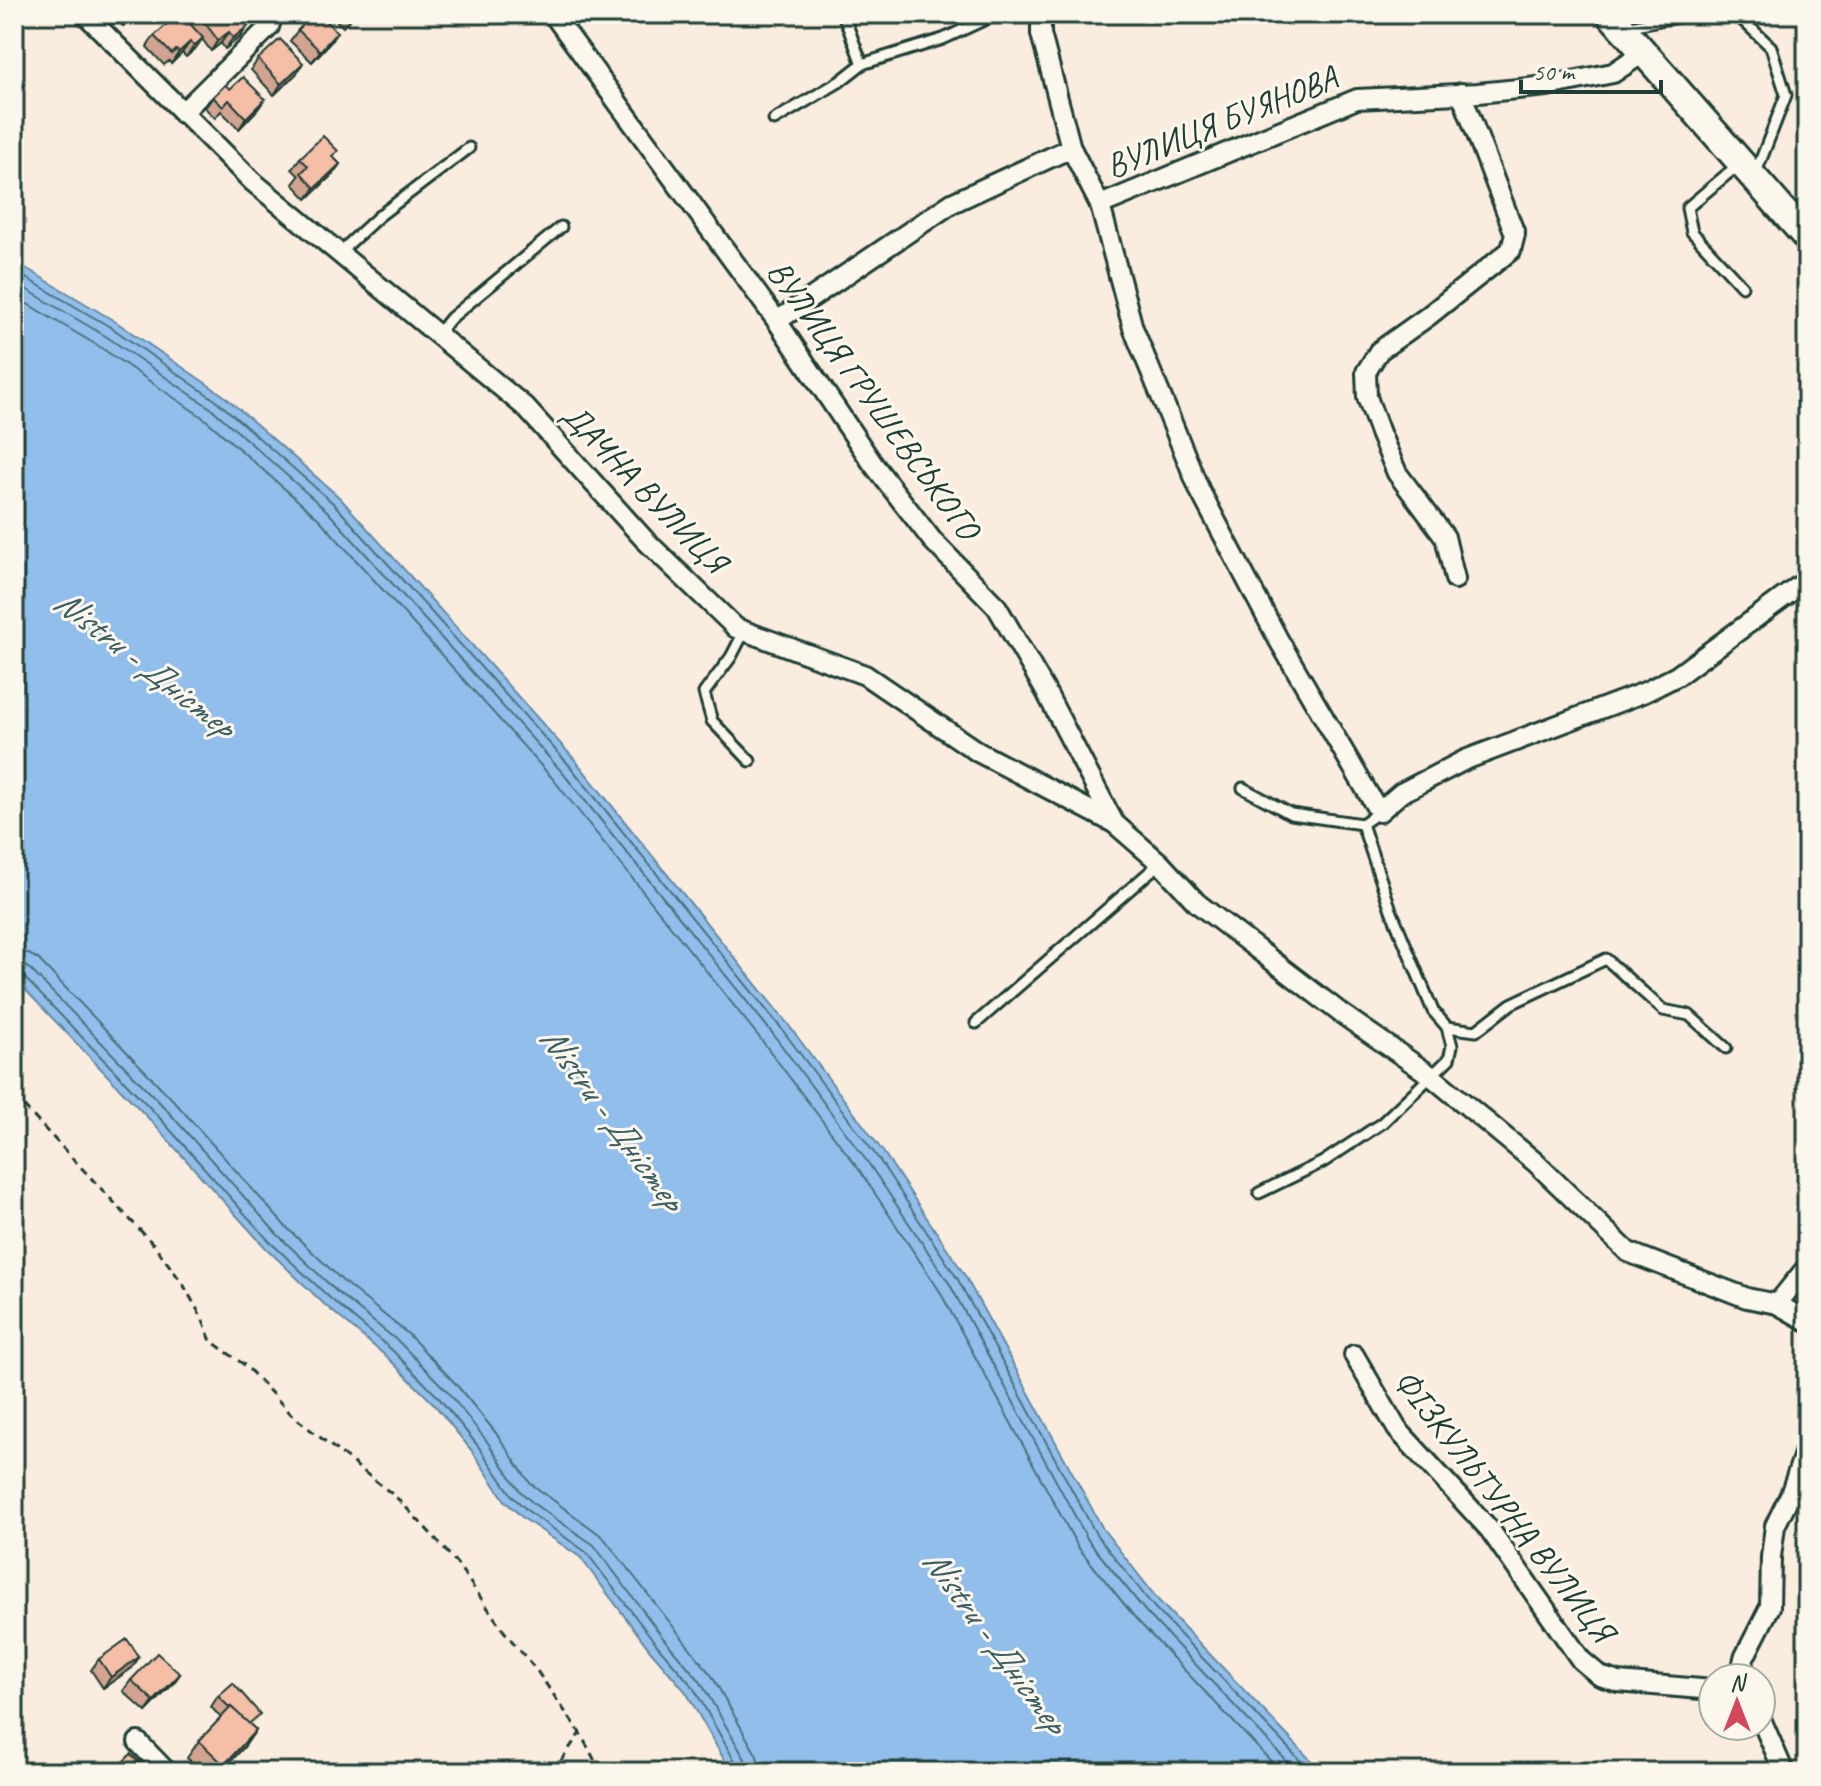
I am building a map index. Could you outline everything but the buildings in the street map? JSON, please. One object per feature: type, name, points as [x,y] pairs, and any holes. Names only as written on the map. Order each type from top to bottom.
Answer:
[{"type":"main road","points":[[1616,21],[1807,238]]},
{"type":"street","name":"ДАЧНА ВУЛИЦЯ","points":[[85,14],[252,181],[525,407],[644,539],[736,628],[865,675],[978,752],[1114,823]]},
{"type":"street","points":[[182,113],[269,27],[273,14]]},
{"type":"street","name":"ВУЛИЦЯ ГРУШЕВСЬКОГО","points":[[553,14],[777,321],[873,464],[932,540],[997,607],[1046,692],[1114,823],[1160,863],[1197,903],[1342,1014],[1430,1075],[1535,1162],[1628,1252],[1747,1298],[1777,1304],[1807,1321]]},
{"type":"street","points":[[1041,14],[1041,34],[1071,148],[1100,205],[1133,328],[1200,491],[1278,639],[1379,812],[1401,793],[1465,760],[1645,692],[1677,676],[1744,625],[1805,587]]},
{"type":"street","name":"ВУЛИЦЯ БУЯНОВА","points":[[1100,205],[1357,99],[1547,86],[1613,73],[1644,52]]},
{"type":"street","points":[[1455,579],[1445,537],[1397,473],[1367,397],[1366,372],[1379,351],[1450,300],[1511,250],[1515,234],[1461,93]]},
{"type":"street","name":"ВУЛИЦЯ БУЯНОВА","points":[[777,321],[952,203],[1071,148]]},
{"type":"street","points":[[1777,1304],[1807,1267]]},
{"type":"street","name":"ФІЗКУЛЬТУРНА ВУЛИЦЯ","points":[[1354,1355],[1397,1429],[1490,1530],[1581,1660],[1600,1676],[1618,1682],[1697,1689]]},
{"type":"street","points":[[1743,1662],[1770,1607],[1775,1526],[1790,1495],[1807,1445]]},
{"type":"street","points":[[138,1742],[167,1772]]},
{"type":"street","points":[[1771,1742],[1784,1772]]},
{"type":"lane","points":[[843,14],[862,64]]},
{"type":"lane","points":[[774,120],[839,82],[862,64],[943,39],[997,14]]},
{"type":"lane","points":[[1616,21],[1693,14]]},
{"type":"lane","points":[[1736,14],[1771,47],[1786,95],[1747,171],[1687,208],[1692,232],[1742,286]]},
{"type":"lane","points":[[339,253],[379,216],[469,148]]},
{"type":"lane","points":[[437,335],[451,318],[561,227]]},
{"type":"lane","points":[[745,630],[731,657],[704,693],[712,721],[750,761]]},
{"type":"lane","points":[[1243,788],[1291,814],[1362,824],[1379,812]]},
{"type":"lane","points":[[1259,1193],[1323,1162],[1382,1123],[1449,1059],[1452,1046],[1447,1027],[1433,1011],[1397,925],[1362,824]]},
{"type":"lane","points":[[976,1023],[1160,863]]},
{"type":"lane","points":[[1447,1027],[1476,1031],[1511,1004],[1606,959],[1663,1010],[1689,1015],[1726,1048]]},
{"type":"path","points":[[14,1096],[155,1246],[183,1284],[211,1341],[246,1366],[293,1416],[396,1497],[435,1538],[537,1671],[580,1733],[601,1772]]},
{"type":"path","points":[[553,1772],[580,1733]]},
{"type":"water","name":"Nistru - Дністер","points":[[14,261],[116,322],[223,395],[340,498],[575,760],[787,1023],[884,1153],[964,1274],[1103,1529],[1159,1601],[1322,1772],[731,1772],[686,1692],[580,1557],[523,1518],[506,1502],[472,1451],[434,1404],[387,1357],[325,1305],[265,1247],[151,1121],[14,978]]}]
